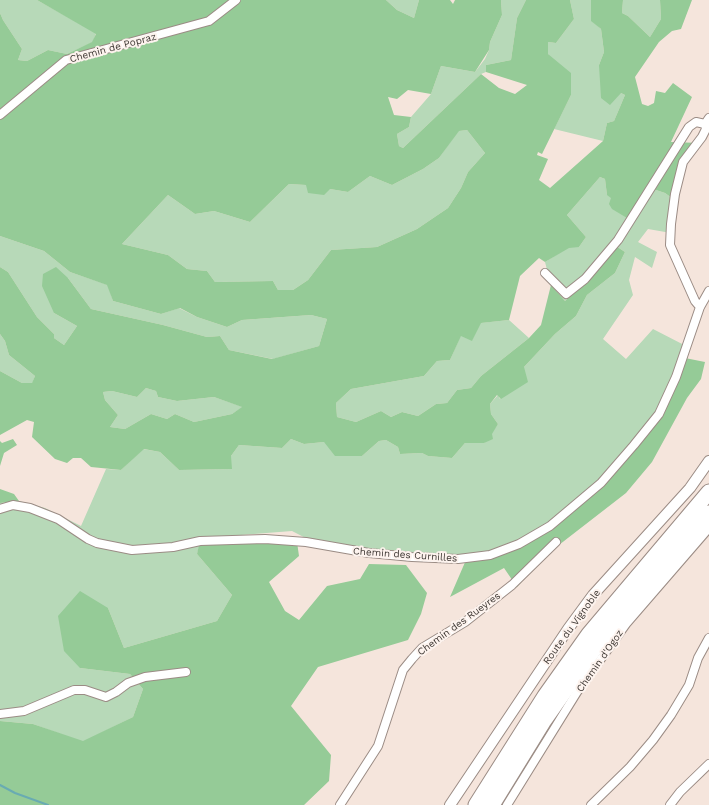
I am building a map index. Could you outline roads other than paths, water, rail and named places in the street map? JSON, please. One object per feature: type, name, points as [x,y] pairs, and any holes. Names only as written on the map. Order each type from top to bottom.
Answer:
[{"type":"highway","points":[[476,805],[545,696],[589,634],[622,592],[706,502]]},
{"type":"highway","points":[[492,805],[570,683],[706,502]]},
{"type":"street","name":"Chemin de Popraz","points":[[0,115],[66,60],[210,21],[236,0]]},
{"type":"street","points":[[545,272],[566,294],[585,280],[618,240],[689,127],[696,122],[707,121],[704,133],[684,162],[679,176],[671,224],[670,245],[695,301],[700,307]]},
{"type":"street","name":"Chemin des Curnilles","points":[[0,509],[13,505],[30,508],[58,519],[88,539],[97,543],[132,550],[173,547],[200,540],[265,540],[306,542],[369,553],[412,557],[458,559],[490,555],[519,544],[550,526],[602,483],[634,445],[658,414],[664,402],[676,377],[700,307],[709,291]]},
{"type":"street","name":"Route du Vignoble","points":[[450,805],[576,618],[608,578],[690,488],[709,461]]},
{"type":"street","name":"Chemin d'Ogoz","points":[[507,805],[577,692],[626,624],[709,528]]},
{"type":"street","name":"Chemin des Rueyres","points":[[340,805],[378,746],[403,670],[412,659],[422,648],[465,622],[512,585],[556,542]]},
{"type":"street","points":[[590,805],[630,767],[653,740],[671,715],[689,685],[698,658],[709,638]]},
{"type":"street","points":[[0,714],[24,711],[74,690],[84,690],[106,697],[128,683],[145,677],[186,672]]},
{"type":"street","points":[[670,805],[680,792],[709,764]]},
{"type":"waterway","points":[[0,785],[15,793],[48,805]]}]
